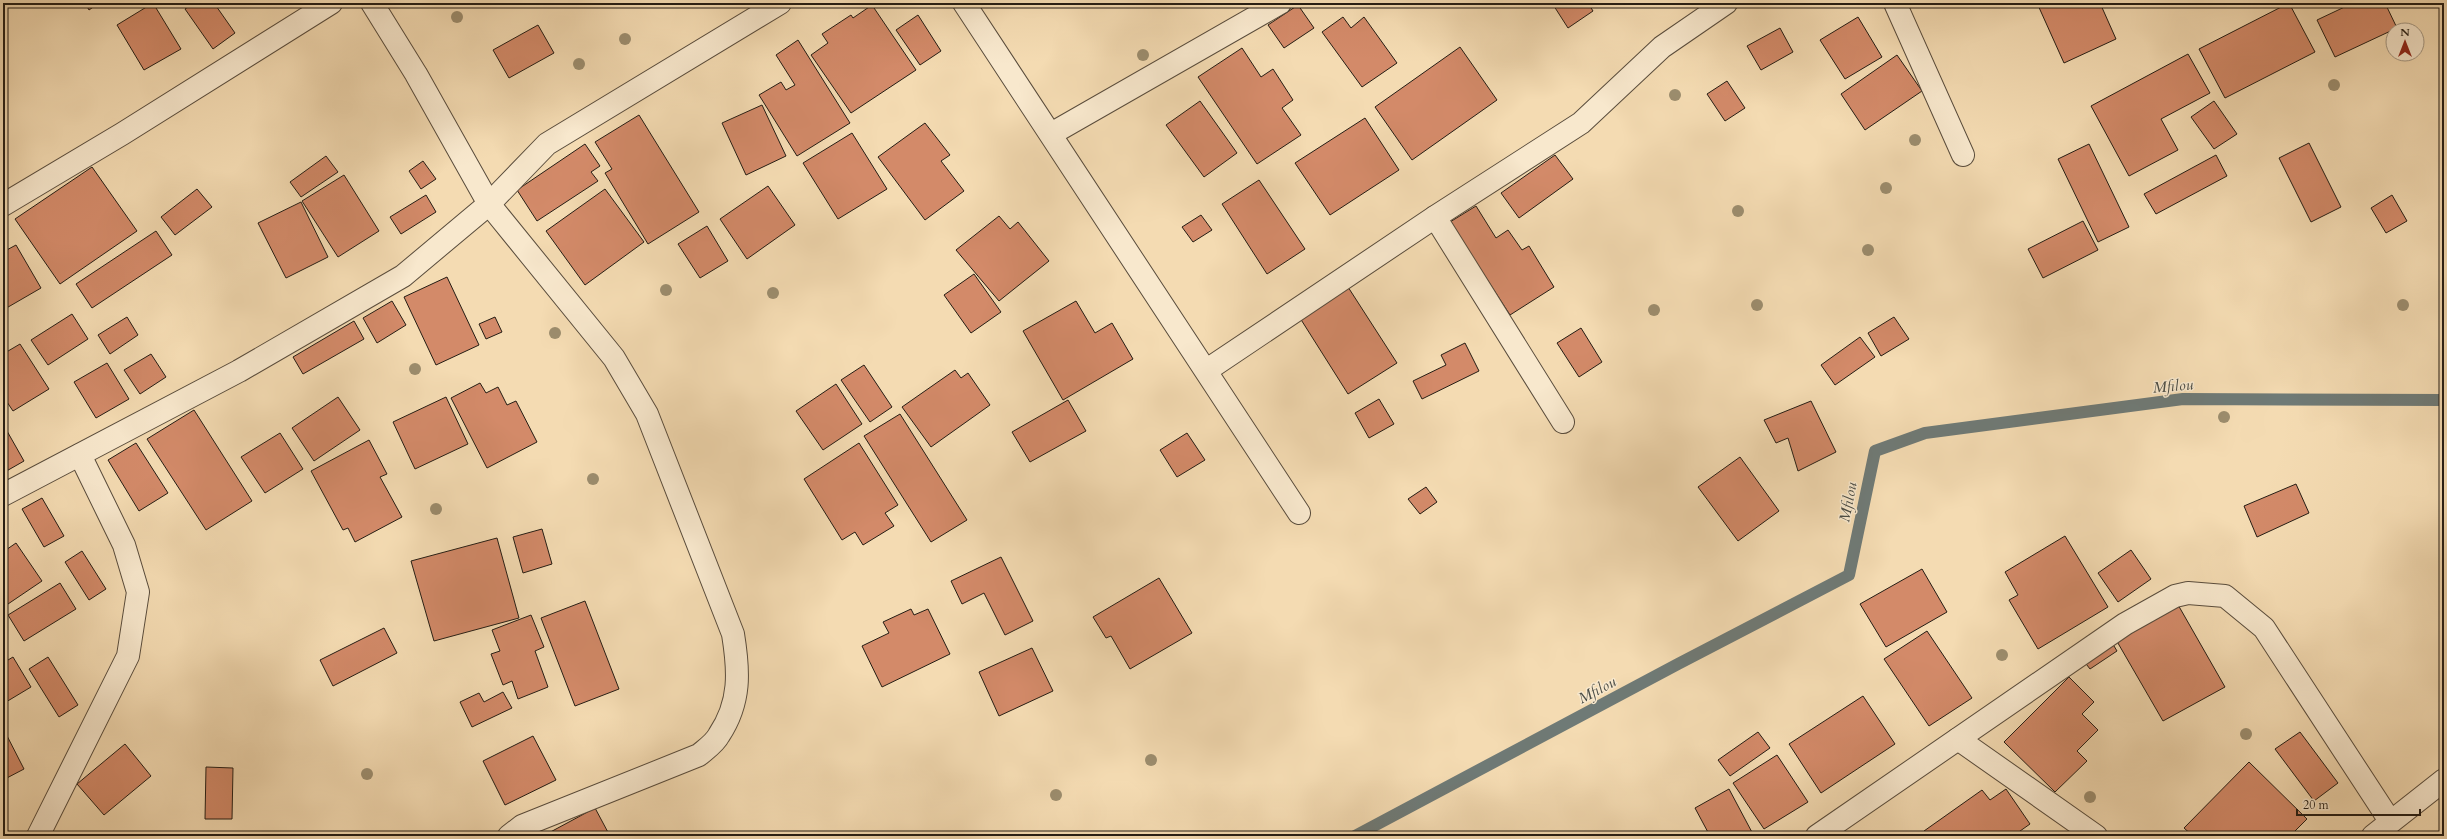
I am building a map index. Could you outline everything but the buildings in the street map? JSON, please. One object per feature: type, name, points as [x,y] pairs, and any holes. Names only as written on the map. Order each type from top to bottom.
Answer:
[{"type":"street","points":[[3,204],[122,134],[331,3]]},
{"type":"street","points":[[372,3],[416,74],[489,204],[614,358],[647,414],[733,634],[738,667],[735,702],[719,736],[699,755],[522,826],[509,836]]},
{"type":"street","points":[[3,495],[239,371],[403,276],[489,204],[547,144],[780,3]]},
{"type":"street","points":[[964,3],[1207,370],[1299,513]]},
{"type":"street","points":[[1050,134],[1280,3]]},
{"type":"street","points":[[1207,370],[1435,217],[1581,123],[1662,46],[1726,3]]},
{"type":"street","points":[[1895,3],[1963,155]]},
{"type":"street","points":[[1435,217],[1563,422]]},
{"type":"street","points":[[38,836],[128,656],[138,592],[124,545],[80,455]]},
{"type":"street","points":[[1817,836],[2125,624],[2175,596],[2188,593],[2225,596],[2264,628],[2390,821]]},
{"type":"street","points":[[1958,739],[2096,836]]},
{"type":"street","points":[[2373,836],[2390,821],[2444,780]]},
{"type":"waterway","name":"Mfilou","points":[[1355,836],[1849,575],[1875,451],[1925,433],[2183,399],[2444,400]]}]
